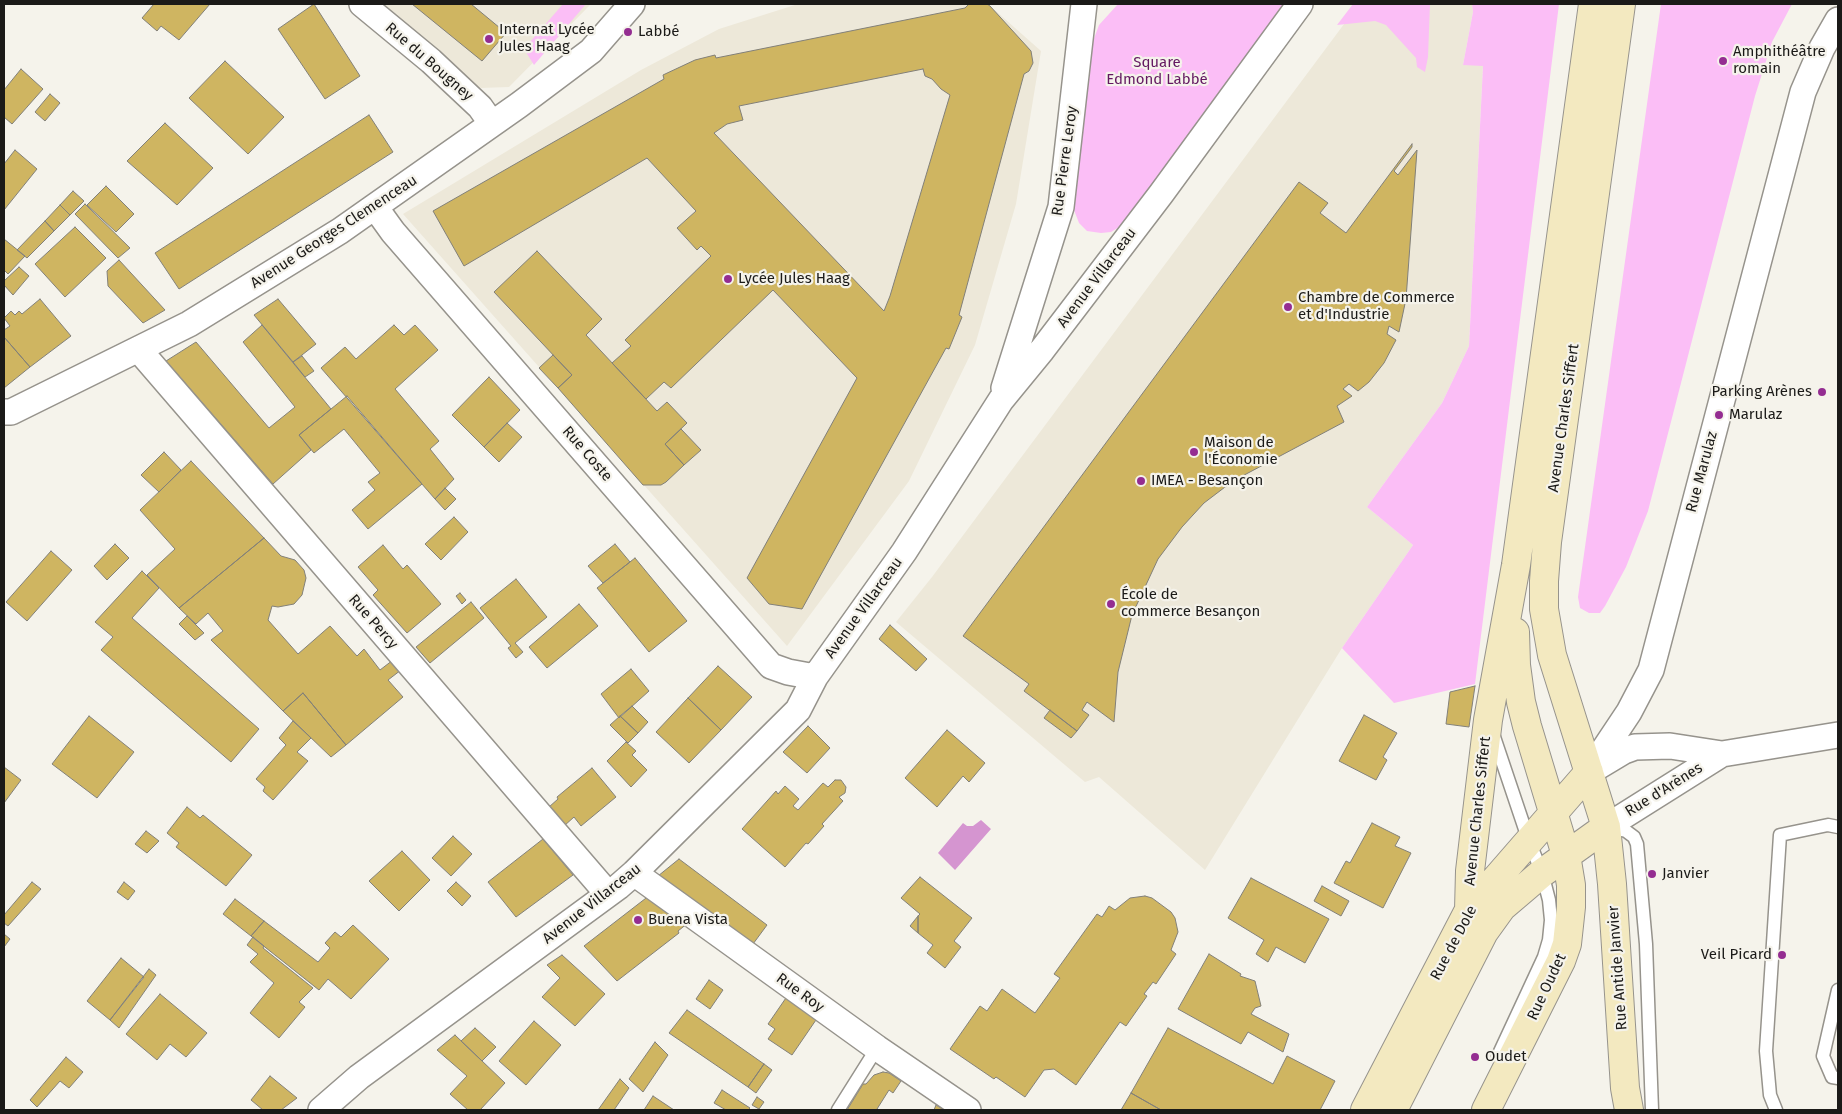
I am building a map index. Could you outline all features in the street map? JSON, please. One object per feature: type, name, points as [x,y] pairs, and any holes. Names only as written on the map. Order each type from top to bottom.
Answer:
[{"type":"main road","name":"Avenue Charles Siffert","points":[[1469,910],[1470,871],[1488,720],[1516,565],[1593,4]]},
{"type":"main road","name":"Avenue Charles Siffert","points":[[1606,827],[1552,655],[1544,609],[1544,581],[1547,542],[1621,4]]},
{"type":"main road","name":"Avenue Charles Siffert","points":[[1516,565],[1516,664],[1521,702],[1566,856]]},
{"type":"main road","name":"Rue de Dole","points":[[1365,1110],[1450,950],[1469,910],[1589,772]]},
{"type":"main road","name":"Rue de Dole","points":[[1393,1110],[1484,932],[1502,907],[1542,873],[1606,827]]},
{"type":"main road","name":"Rue Antide Janvier","points":[[1606,827],[1612,884],[1628,1110]]},
{"type":"main road","name":"Rue Oudet","points":[[1486,1110],[1561,961],[1567,944],[1571,907],[1566,856]]},
{"type":"street","name":"Rue du Bougney","points":[[362,4],[438,67],[480,107],[492,124]]},
{"type":"street","name":"Avenue Georges Clemenceau","points":[[4,412],[11,412],[139,350],[203,316],[340,231],[492,124],[591,51],[632,4]]},
{"type":"street","name":"Rue Pierre Leroy","points":[[1001,400],[1061,206],[1084,4]]},
{"type":"street","name":"Avenue Villarceau","points":[[321,1110],[359,1077],[634,873],[798,710],[814,677],[904,552],[1001,400],[1042,350],[1161,194],[1300,4]]},
{"type":"street","name":"Rue Marulaz","points":[[1589,772],[1629,712],[1650,670],[1804,92],[1822,48],[1838,20]]},
{"type":"street","name":"Rue Coste","points":[[375,207],[393,232],[771,666],[788,672],[814,677]]},
{"type":"street","name":"Rue Percy","points":[[139,350],[608,894]]},
{"type":"street","name":"Rue d'Arènes","points":[[1589,772],[1624,750],[1635,747],[1670,746],[1722,754],[1838,735]]},
{"type":"street","name":"Rue d'Arènes","points":[[1606,827],[1722,754]]},
{"type":"street","name":"Rue Roy","points":[[634,873],[877,1048],[968,1110]]},
{"type":"lane","points":[[1475,1110],[1544,957],[1549,940],[1551,920],[1549,900],[1542,873],[1529,841],[1488,720]]},
{"type":"lane","points":[[1776,1110],[1770,1095],[1766,1051],[1780,835],[1828,824],[1838,827]]},
{"type":"lane","points":[[1606,827],[1626,831],[1634,837],[1637,844],[1646,944],[1652,1110]]},
{"type":"lane","points":[[1838,990],[1823,1056],[1832,1077],[1838,1078]]},
{"type":"lane","points":[[838,1110],[877,1048]]},
{"type":"shaded area","name":"Internat Lycée Jules Haag","points":[[380,4],[591,4],[509,87],[480,88]]},
{"type":"shaded area","name":"Lycée Jules Haag","points":[[798,4],[988,4],[1041,51],[1016,204],[975,345],[909,481],[787,646],[403,214],[641,70],[719,29]]},
{"type":"shaded area","points":[[1359,4],[1472,4],[1473,12],[1463,65],[1483,65],[1469,346],[1442,403],[1367,507],[1413,545],[1342,648],[1205,870],[1099,777],[1085,782],[896,622],[932,577]]},
{"type":"shaded area","points":[[981,820],[991,829],[955,870],[938,853],[963,823],[967,826],[973,826]]},
{"type":"green space","points":[[563,4],[586,4],[534,65],[524,49]]},
{"type":"green space","name":"Square Edmond Labbé","points":[[1118,4],[1295,4],[1124,224],[1111,232],[1101,233],[1087,231],[1079,223],[1074,210],[1092,44],[1099,25]]},
{"type":"green space","points":[[1353,4],[1430,4],[1428,57],[1425,72],[1417,67],[1416,58],[1386,25],[1375,21],[1337,25]]},
{"type":"green space","points":[[1472,4],[1559,4],[1475,684],[1394,703],[1342,648],[1413,545],[1367,507],[1442,403],[1469,346],[1483,66],[1463,65],[1473,12]]},
{"type":"green space","points":[[1661,4],[1792,4],[1772,42],[1755,96],[1648,511],[1626,567],[1605,606],[1600,613],[1589,613],[1580,608],[1578,597]]},
{"type":"building","points":[[154,4],[210,4],[179,40],[161,26],[157,31],[142,18]]},
{"type":"building","points":[[314,4],[360,76],[325,99],[278,29]]},
{"type":"building","points":[[412,4],[471,4],[506,33],[482,61]]},
{"type":"building","points":[[969,4],[987,4],[990,6],[1031,51],[1033,63],[1029,71],[1024,74],[959,315],[962,317],[949,349],[946,348],[802,609],[769,604],[747,578],[857,378],[773,290],[671,388],[664,382],[646,399],[612,363],[631,346],[625,340],[711,256],[701,246],[697,250],[677,228],[696,211],[647,158],[464,266],[433,211],[664,79],[663,75],[695,60],[715,55],[716,58],[965,8]],"holes":[[[923,69],[925,76],[932,79],[950,95],[884,311],[714,133],[727,124],[743,120],[739,106]]]},
{"type":"building","points":[[225,61],[284,117],[248,154],[189,98]]},
{"type":"building","points":[[21,69],[43,89],[12,124],[4,117],[4,90]]},
{"type":"building","points":[[50,94],[60,103],[45,121],[35,112]]},
{"type":"building","points":[[369,115],[393,152],[179,289],[155,253]]},
{"type":"building","points":[[165,123],[213,168],[177,205],[127,161]]},
{"type":"building","name":"Maison de l'Économie","points":[[1412,144],[1412,147],[1394,171],[1398,175],[1417,150],[1406,299],[1399,332],[1389,326],[1387,334],[1396,340],[1384,363],[1369,382],[1358,391],[1349,384],[1343,389],[1352,396],[1337,406],[1344,422],[1233,481],[1204,503],[1182,527],[1158,559],[1132,615],[1118,672],[1114,722],[1087,702],[1082,710],[1089,715],[1077,731],[1024,691],[1029,684],[963,636],[1299,182],[1328,203],[1320,213],[1346,233]]},
{"type":"building","points":[[15,150],[37,169],[4,210],[4,164]]},
{"type":"building","points":[[106,186],[134,214],[116,232],[87,205]]},
{"type":"building","points":[[73,191],[84,201],[70,215],[60,205]]},
{"type":"building","points":[[85,204],[130,248],[118,258],[75,214]]},
{"type":"building","points":[[60,205],[70,215],[54,231],[45,221]]},
{"type":"building","points":[[45,221],[54,231],[27,258],[17,250]]},
{"type":"building","points":[[75,227],[106,258],[65,297],[35,264]]},
{"type":"building","points":[[4,239],[25,256],[8,274],[4,270]]},
{"type":"building","points":[[537,251],[602,319],[586,335],[657,411],[667,402],[687,423],[665,444],[684,465],[661,485],[643,485],[558,388],[572,375],[494,292]]},
{"type":"building","points":[[119,260],[165,310],[143,323],[108,286],[107,271]]},
{"type":"building","points":[[19,267],[29,276],[13,295],[4,285],[4,281]]},
{"type":"building","points":[[40,299],[71,336],[30,367],[4,337],[4,330],[10,326],[4,318],[11,311],[15,315],[19,311],[22,314]]},
{"type":"building","points":[[278,299],[316,344],[293,362],[254,315]]},
{"type":"building","points":[[262,325],[331,409],[299,435],[311,450],[273,484],[166,361],[196,342],[269,428],[295,407],[243,342]]},
{"type":"building","points":[[394,325],[404,335],[415,325],[438,350],[395,389],[439,441],[430,449],[454,479],[435,499],[321,368],[345,347],[356,359]]},
{"type":"building","points":[[4,337],[30,367],[4,388]]},
{"type":"building","points":[[553,355],[572,375],[558,388],[539,368]]},
{"type":"building","points":[[302,356],[314,371],[305,377],[293,362]]},
{"type":"building","points":[[489,377],[520,410],[484,447],[452,415]]},
{"type":"building","points":[[347,396],[422,484],[368,529],[352,510],[375,490],[368,482],[380,473],[344,429],[314,453],[299,435]]},
{"type":"building","points":[[507,423],[522,437],[499,462],[484,447]]},
{"type":"building","points":[[681,429],[701,450],[684,465],[665,444]]},
{"type":"building","points":[[164,452],[181,470],[159,492],[141,475]]},
{"type":"building","points":[[191,461],[264,538],[179,608],[147,575],[175,549],[140,510]]},
{"type":"building","points":[[445,488],[456,499],[445,510],[435,499]]},
{"type":"building","points":[[454,517],[468,532],[441,560],[425,544]]},
{"type":"building","points":[[264,538],[281,556],[295,560],[304,570],[306,578],[302,595],[294,604],[278,607],[272,606],[268,620],[298,654],[330,626],[357,656],[364,649],[380,670],[393,660],[401,670],[388,680],[403,697],[346,745],[303,693],[283,711],[211,640],[223,631],[208,613],[196,624],[179,608]]},
{"type":"building","points":[[115,544],[129,558],[107,580],[94,566]]},
{"type":"building","points":[[615,544],[630,562],[603,583],[588,566]]},
{"type":"building","points":[[383,545],[403,569],[407,565],[441,604],[407,633],[373,595],[378,590],[358,567]]},
{"type":"building","points":[[51,551],[72,570],[27,621],[6,602]]},
{"type":"building","points":[[635,558],[687,621],[649,652],[597,588]]},
{"type":"building","points":[[142,571],[159,588],[132,618],[259,729],[231,762],[101,650],[113,637],[95,622]]},
{"type":"building","points":[[516,579],[547,617],[515,643],[523,652],[516,658],[508,648],[511,646],[480,608]]},
{"type":"building","points":[[460,593],[466,600],[462,604],[456,596]]},
{"type":"building","points":[[471,602],[484,618],[430,663],[416,647]]},
{"type":"building","points":[[579,604],[598,626],[547,668],[529,647]]},
{"type":"building","points":[[187,616],[204,633],[195,640],[179,624]]},
{"type":"building","points":[[890,625],[927,659],[916,671],[879,639]]},
{"type":"building","points":[[718,666],[752,697],[721,730],[688,698]]},
{"type":"building","points":[[631,669],[649,691],[619,718],[601,694]]},
{"type":"building","points":[[1475,686],[1469,727],[1446,724],[1450,692]]},
{"type":"building","points":[[303,693],[346,745],[331,757],[283,711]]},
{"type":"building","points":[[688,698],[721,730],[689,763],[656,732]]},
{"type":"building","points":[[632,706],[648,722],[638,733],[620,716]]},
{"type":"building","points":[[1050,710],[1077,731],[1071,738],[1044,718]]},
{"type":"building","points":[[1364,715],[1397,733],[1383,757],[1387,760],[1376,780],[1339,761]]},
{"type":"building","points":[[89,716],[134,752],[97,798],[52,764]]},
{"type":"building","points":[[620,716],[638,733],[628,743],[610,725]]},
{"type":"building","points":[[293,721],[311,738],[297,752],[308,761],[273,800],[263,791],[265,787],[256,779],[286,745],[279,738]]},
{"type":"building","points":[[808,726],[830,748],[807,773],[783,752]]},
{"type":"building","points":[[947,730],[985,763],[969,782],[963,776],[937,807],[905,778]]},
{"type":"building","points":[[626,742],[636,751],[632,755],[647,770],[631,787],[607,761]]},
{"type":"building","points":[[4,767],[21,780],[4,803]]},
{"type":"building","points":[[592,768],[616,797],[581,826],[574,817],[564,826],[549,807],[558,799],[557,797]]},
{"type":"building","points":[[835,780],[841,780],[846,787],[845,793],[839,797],[843,801],[822,824],[824,826],[785,867],[742,829],[776,791],[778,794],[785,786],[799,799],[793,806],[798,810],[823,783],[828,787]]},
{"type":"building","points":[[187,807],[200,818],[203,815],[252,855],[226,886],[176,847],[179,843],[167,833]]},
{"type":"building","points":[[1372,823],[1400,837],[1395,846],[1411,853],[1383,908],[1334,883],[1346,861],[1350,863]]},
{"type":"building","points":[[146,831],[159,841],[147,853],[135,844]]},
{"type":"building","points":[[453,836],[472,854],[451,876],[432,858]]},
{"type":"building","points":[[543,839],[573,875],[516,917],[488,882]]},
{"type":"building","points":[[402,851],[430,880],[399,911],[369,881]]},
{"type":"building","points":[[679,859],[767,925],[753,944],[658,876]]},
{"type":"building","points":[[920,877],[972,918],[954,941],[961,947],[945,968],[927,953],[933,945],[918,933],[918,916],[920,914],[901,898]]},
{"type":"building","points":[[1251,878],[1329,919],[1305,963],[1276,947],[1268,962],[1256,954],[1264,940],[1228,918]]},
{"type":"building","points":[[32,882],[41,889],[8,926],[4,923],[4,915]]},
{"type":"building","points":[[124,882],[135,891],[128,900],[117,892]]},
{"type":"building","points":[[456,882],[471,896],[462,906],[447,891]]},
{"type":"building","points":[[1322,886],[1349,901],[1341,916],[1314,901]]},
{"type":"building","points":[[650,895],[688,923],[678,931],[679,933],[617,981],[584,946]]},
{"type":"building","points":[[1145,896],[1152,898],[1171,912],[1175,918],[1178,932],[1171,950],[1176,954],[1156,984],[1153,982],[1144,994],[1147,996],[1126,1026],[1120,1022],[1076,1085],[1054,1069],[1044,1070],[1025,1097],[996,1077],[994,1079],[950,1049],[980,1006],[987,1011],[1002,989],[1035,1013],[1060,978],[1054,974],[1097,914],[1102,917],[1109,906],[1115,910],[1130,898]]},
{"type":"building","points":[[235,899],[264,921],[251,936],[223,914]]},
{"type":"building","points":[[918,916],[918,933],[910,926]]},
{"type":"building","points":[[264,921],[318,962],[330,948],[325,943],[335,932],[341,937],[353,925],[389,959],[351,999],[328,979],[319,990],[251,936]]},
{"type":"building","points":[[4,934],[10,939],[4,947]]},
{"type":"building","points":[[253,937],[264,946],[263,948],[313,988],[299,1002],[305,1007],[279,1038],[250,1013],[274,983],[250,962],[258,954],[247,945]]},
{"type":"building","points":[[1209,954],[1241,974],[1240,976],[1255,981],[1261,1006],[1255,1008],[1251,1014],[1289,1034],[1283,1052],[1248,1032],[1241,1044],[1178,1009]]},
{"type":"building","points":[[562,955],[605,994],[575,1026],[542,997],[560,978],[547,965]]},
{"type":"building","points":[[121,958],[144,977],[110,1020],[87,1001]]},
{"type":"building","points":[[149,969],[156,975],[119,1028],[110,1020]]},
{"type":"building","points":[[709,980],[723,990],[710,1009],[696,999]]},
{"type":"building","points":[[160,994],[207,1033],[186,1057],[170,1044],[157,1060],[126,1034]]},
{"type":"building","points":[[788,995],[818,1017],[792,1055],[768,1039],[775,1029],[768,1024]]},
{"type":"building","points":[[687,1010],[764,1064],[748,1087],[669,1033]]},
{"type":"building","points":[[534,1021],[561,1045],[526,1085],[499,1061]]},
{"type":"building","points":[[475,1028],[496,1047],[482,1061],[461,1041]]},
{"type":"building","points":[[1168,1028],[1273,1084],[1287,1056],[1335,1081],[1320,1110],[1161,1110],[1131,1093]]},
{"type":"building","points":[[455,1035],[505,1083],[480,1110],[468,1110],[450,1094],[467,1076],[437,1050]]},
{"type":"building","points":[[655,1042],[668,1055],[643,1092],[629,1079]]},
{"type":"building","points":[[66,1057],[83,1072],[69,1088],[60,1081],[37,1107],[30,1100]]},
{"type":"building","points":[[764,1064],[772,1070],[756,1093],[748,1087]]},
{"type":"building","points":[[883,1072],[889,1073],[901,1081],[893,1093],[889,1090],[877,1109],[879,1110],[847,1110],[863,1084],[866,1084],[874,1075]]},
{"type":"building","points":[[270,1076],[297,1098],[281,1110],[263,1110],[251,1100]]},
{"type":"building","points":[[620,1079],[629,1088],[614,1110],[598,1110]]},
{"type":"building","points":[[722,1090],[750,1108],[748,1110],[726,1110],[714,1103]]},
{"type":"building","points":[[1131,1093],[1161,1110],[1121,1110]]},
{"type":"building","points":[[653,1096],[674,1110],[644,1110]]},
{"type":"building","points":[[757,1097],[764,1102],[759,1109],[752,1105]]},
{"type":"building","points":[[936,1105],[944,1110],[934,1110]]},
{"type":"place","name":"Labbé","points":[[628,32]]},
{"type":"place","name":"Internat Lycée Jules Haag","points":[[489,39]]},
{"type":"place","name":"Amphithéâtre romain","points":[[1723,61]]},
{"type":"place","name":"Lycée Jules Haag","points":[[728,279]]},
{"type":"place","name":"Chambre de Commerce et d'Industrie","points":[[1288,307]]},
{"type":"place","name":"Parking Arènes","points":[[1822,392]]},
{"type":"place","name":"Marulaz","points":[[1719,415]]},
{"type":"place","name":"Maison de l'Économie","points":[[1194,452]]},
{"type":"place","name":"IMEA - Besançon","points":[[1141,481]]},
{"type":"place","name":"École de commerce Besançon","points":[[1111,604]]},
{"type":"place","name":"Janvier","points":[[1652,874]]},
{"type":"place","name":"Buena Vista","points":[[638,920]]},
{"type":"place","name":"Veil Picard","points":[[1782,955]]},
{"type":"place","name":"Oudet","points":[[1475,1057]]}]
